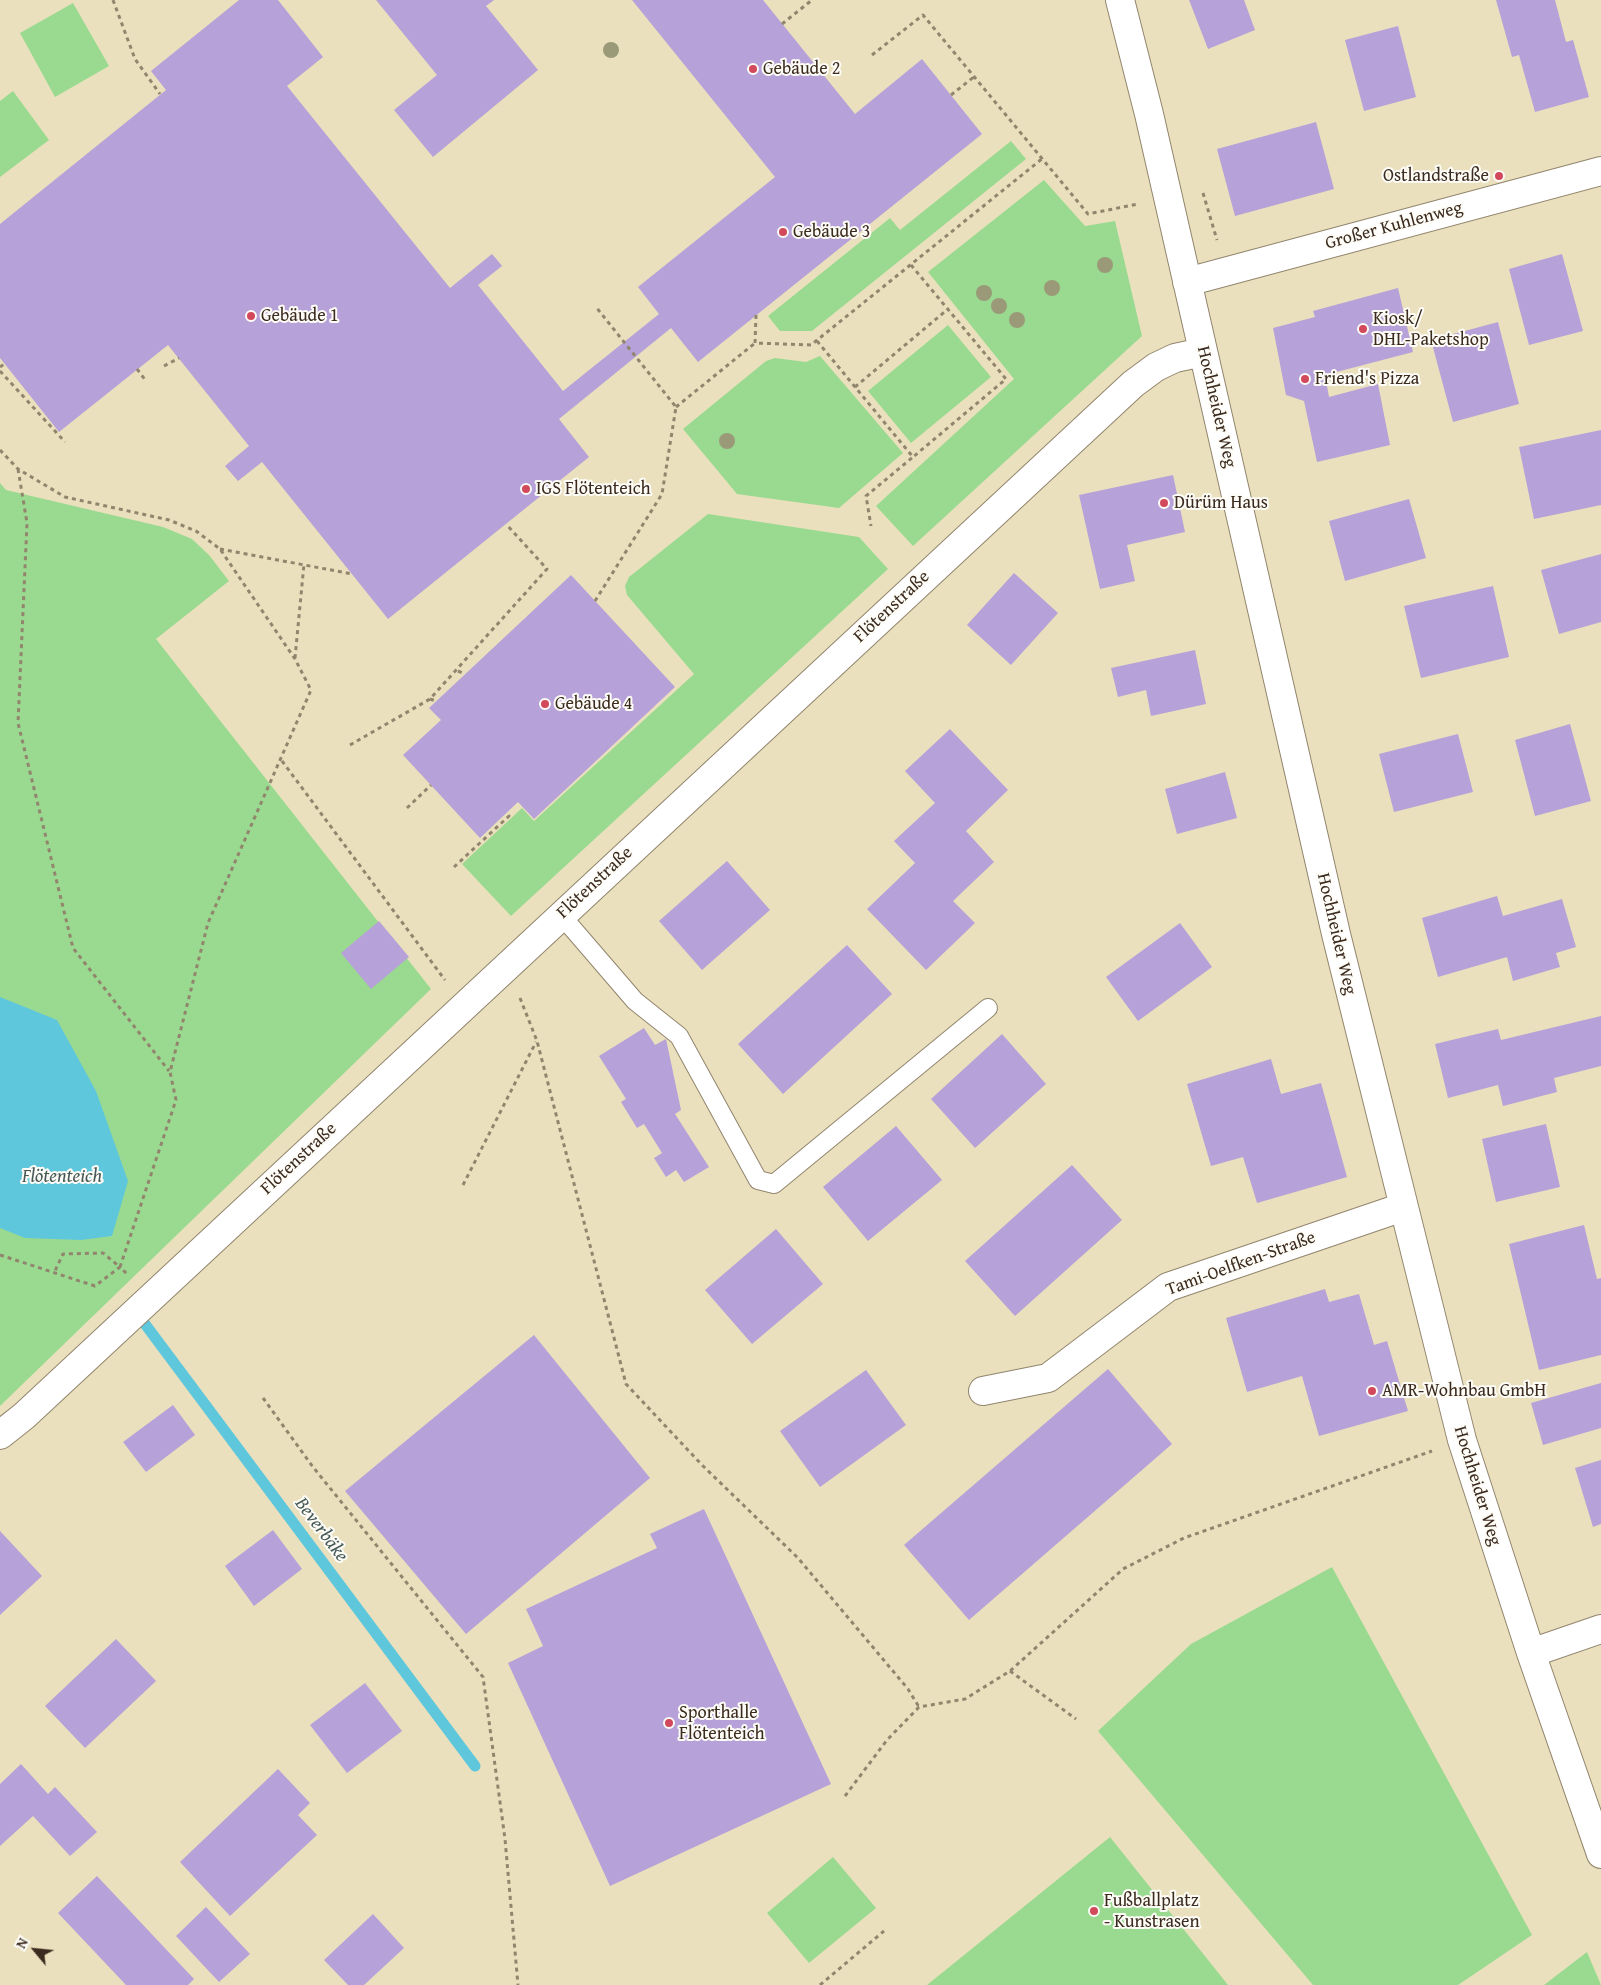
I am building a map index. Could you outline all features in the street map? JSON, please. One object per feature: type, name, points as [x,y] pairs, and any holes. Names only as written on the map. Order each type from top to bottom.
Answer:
[{"type":"street","name":"Hochheider Weg","points":[[1120,0],[1168,198],[1336,934],[1462,1440],[1531,1653],[1601,1854]]},
{"type":"street","name":"Großer Kuhlenweg","points":[[1187,282],[1601,171]]},
{"type":"street","name":"Flötenstraße","points":[[0,1435],[24,1416],[1133,384],[1156,367],[1175,358],[1203,352]]},
{"type":"street","name":"Tami-Oelfken-Straße","points":[[983,1392],[1048,1378],[1168,1287],[1403,1207]]},
{"type":"street","points":[[1531,1653],[1601,1629]]},
{"type":"lane","points":[[561,915],[634,1001],[679,1036],[758,1180],[774,1184],[988,1008]]},
{"type":"path","points":[[113,0],[135,59],[160,94]]},
{"type":"path","points":[[782,24],[812,0]]},
{"type":"path","points":[[872,55],[923,15],[1088,214],[1203,191],[1226,271]]},
{"type":"path","points":[[951,95],[975,76]]},
{"type":"path","points":[[595,601],[662,494],[676,407],[755,343],[811,345],[817,341],[1043,158]]},
{"type":"path","points":[[871,526],[866,496],[1006,379],[911,265]]},
{"type":"path","points":[[596,307],[676,407]]},
{"type":"path","points":[[855,387],[948,309]]},
{"type":"path","points":[[755,343],[756,315]]},
{"type":"path","points":[[817,341],[913,457]]},
{"type":"path","points":[[164,366],[179,358]]},
{"type":"path","points":[[4,364],[0,369],[65,442]]},
{"type":"path","points":[[137,369],[146,381]]},
{"type":"path","points":[[24,398],[30,395]]},
{"type":"path","points":[[0,450],[18,469],[65,497],[169,520],[196,532],[220,549],[295,658],[311,690],[282,760],[208,923],[170,1072]]},
{"type":"path","points":[[18,469],[28,524],[18,723],[73,948],[170,1072],[176,1100],[120,1267],[103,1253],[63,1254],[54,1273]]},
{"type":"path","points":[[350,745],[430,699],[458,671],[547,569],[506,524]]},
{"type":"path","points":[[220,549],[352,574]]},
{"type":"path","points":[[295,658],[304,564]]},
{"type":"path","points":[[458,671],[465,674]]},
{"type":"path","points":[[430,699],[436,701]]},
{"type":"path","points":[[282,760],[464,1005]]},
{"type":"path","points":[[407,808],[431,785]]},
{"type":"path","points":[[454,867],[509,816],[506,813]]},
{"type":"path","points":[[510,962],[520,1002],[537,1041],[626,1384],[702,1465],[798,1558],[908,1689],[919,1707]]},
{"type":"path","points":[[464,1185],[537,1041]]},
{"type":"path","points":[[0,1255],[95,1286]]},
{"type":"path","points":[[263,1398],[313,1467],[483,1677],[505,1839],[518,1985]]},
{"type":"path","points":[[845,1796],[887,1740],[919,1707],[965,1699],[1010,1671],[1123,1569],[1131,1564],[1184,1538],[1462,1440]]},
{"type":"path","points":[[1010,1671],[1076,1719]]},
{"type":"path","points":[[820,1985],[884,1931]]},
{"type":"green space","points":[[73,3],[109,66],[55,97],[20,33]]},
{"type":"green space","points":[[13,91],[49,140],[0,177],[0,101]]},
{"type":"green space","points":[[1011,141],[1026,159],[812,331],[780,331],[768,316],[890,218],[900,230]]},
{"type":"green space","points":[[1044,180],[1085,226],[1115,221],[1142,336],[913,546],[876,506],[1014,379],[928,272]]},
{"type":"green space","points":[[948,325],[991,377],[911,443],[868,391]]},
{"type":"green space","points":[[820,356],[903,453],[839,508],[737,494],[683,429],[766,361],[775,358],[806,362]]},
{"type":"green space","points":[[0,483],[6,490],[163,527],[192,539],[209,555],[229,581],[156,639],[431,989],[0,1406]]},
{"type":"green space","points":[[708,514],[859,537],[888,569],[511,916],[462,864],[522,808],[534,821],[694,674],[627,595],[625,586],[629,577]]},
{"type":"green space","points":[[1332,1567],[1532,1935],[1458,1985],[1313,1985],[1098,1731],[1191,1644]]},
{"type":"green space","name":"Fußballplatz - Kunstrasen","points":[[1110,1837],[1228,1985],[927,1985]]},
{"type":"green space","points":[[833,1857],[876,1908],[809,1963],[767,1913]]},
{"type":"green space","points":[[1587,1952],[1601,1985],[1544,1985]]},
{"type":"water","name":"Flötenteich","points":[[0,997],[57,1020],[96,1091],[128,1181],[112,1236],[81,1240],[25,1238],[0,1228]]},
{"type":"building","name":"Gebäude 1","points":[[239,0],[278,0],[323,57],[287,86],[450,288],[492,254],[498,261],[502,266],[478,285],[563,391],[659,314],[638,287],[775,177],[632,0],[763,0],[855,114],[922,59],[982,134],[698,362],[671,328],[559,419],[589,457],[388,619],[262,462],[238,481],[225,466],[249,446],[168,345],[59,432],[0,358],[0,224],[166,90],[151,71]]},
{"type":"building","points":[[376,0],[494,0],[486,6],[538,70],[433,157],[394,110],[437,75]]},
{"type":"building","points":[[1189,0],[1244,0],[1255,30],[1208,49]]},
{"type":"building","points":[[1496,0],[1555,0],[1566,42],[1573,40],[1589,97],[1535,112],[1519,55],[1512,57]]},
{"type":"building","points":[[1398,26],[1416,97],[1364,111],[1345,40]]},
{"type":"building","points":[[1316,122],[1334,189],[1235,216],[1217,149]]},
{"type":"building","points":[[1562,254],[1583,331],[1529,345],[1509,269]]},
{"type":"building","name":"Friend's Pizza","points":[[1398,288],[1413,352],[1325,375],[1329,397],[1378,384],[1390,445],[1317,462],[1304,401],[1286,395],[1273,328],[1315,317],[1313,311]]},
{"type":"building","points":[[1498,322],[1519,404],[1453,422],[1431,340]]},
{"type":"building","points":[[1601,430],[1601,505],[1534,519],[1519,447]]},
{"type":"building","points":[[1173,475],[1185,532],[1127,545],[1135,581],[1100,589],[1079,495]]},
{"type":"building","points":[[1409,499],[1426,558],[1345,581],[1329,521]]},
{"type":"building","points":[[1601,554],[1601,622],[1559,634],[1541,570]]},
{"type":"building","points":[[1014,573],[1058,613],[1011,665],[967,625]]},
{"type":"building","name":"Gebäude 4","points":[[571,575],[675,687],[534,819],[518,802],[480,838],[403,755],[441,720],[429,708]]},
{"type":"building","points":[[1493,586],[1509,657],[1421,678],[1404,606]]},
{"type":"building","points":[[1195,650],[1206,704],[1151,716],[1146,690],[1118,697],[1111,668]]},
{"type":"building","points":[[1570,724],[1591,801],[1535,816],[1515,740]]},
{"type":"building","points":[[950,729],[1008,790],[966,831],[994,862],[953,901],[975,923],[926,970],[867,909],[915,863],[894,841],[935,803],[905,771]]},
{"type":"building","points":[[1458,734],[1473,792],[1394,812],[1379,754]]},
{"type":"building","points":[[1225,772],[1237,818],[1177,834],[1165,789]]},
{"type":"building","points":[[727,861],[770,910],[702,970],[659,921]]},
{"type":"building","points":[[1497,896],[1503,916],[1562,899],[1576,947],[1556,953],[1560,967],[1513,981],[1507,957],[1438,977],[1422,918]]},
{"type":"building","points":[[379,921],[409,957],[371,989],[341,953]]},
{"type":"building","points":[[1180,923],[1212,967],[1138,1021],[1106,977]]},
{"type":"building","points":[[847,945],[892,994],[783,1094],[738,1044]]},
{"type":"building","points":[[1601,1016],[1601,1066],[1554,1078],[1557,1092],[1503,1106],[1498,1085],[1448,1098],[1435,1044],[1498,1029],[1501,1040]]},
{"type":"building","points":[[644,1028],[655,1045],[666,1039],[681,1110],[675,1114],[709,1167],[684,1182],[676,1170],[666,1177],[654,1158],[662,1153],[644,1124],[637,1128],[621,1102],[626,1099],[599,1056]]},
{"type":"building","points":[[1002,1034],[1046,1084],[975,1148],[931,1099]]},
{"type":"building","points":[[1271,1059],[1281,1094],[1321,1083],[1347,1177],[1257,1203],[1243,1157],[1211,1166],[1187,1084]]},
{"type":"building","points":[[1546,1124],[1560,1187],[1496,1202],[1482,1139]]},
{"type":"building","points":[[896,1126],[942,1180],[868,1241],[823,1187]]},
{"type":"building","points":[[1072,1165],[1122,1220],[1015,1316],[965,1261]]},
{"type":"building","points":[[1584,1225],[1597,1279],[1601,1278],[1601,1355],[1539,1370],[1509,1244]]},
{"type":"building","points":[[776,1229],[823,1284],[752,1344],[705,1290]]},
{"type":"building","points":[[1325,1289],[1329,1302],[1359,1294],[1374,1345],[1387,1341],[1408,1411],[1319,1436],[1302,1376],[1247,1392],[1226,1318]]},
{"type":"building","points":[[534,1335],[650,1478],[466,1634],[345,1491]]},
{"type":"building","points":[[1108,1369],[1172,1444],[969,1620],[904,1545]]},
{"type":"building","points":[[866,1370],[906,1425],[820,1487],[780,1431]]},
{"type":"building","points":[[1601,1383],[1601,1428],[1543,1445],[1531,1403]]},
{"type":"building","points":[[173,1405],[195,1435],[146,1472],[123,1442]]},
{"type":"building","points":[[1601,1460],[1601,1524],[1593,1527],[1575,1468]]},
{"type":"building","name":"Sporthalle Flötenteich","points":[[704,1509],[831,1784],[610,1886],[508,1663],[543,1646],[526,1609],[657,1548],[650,1534]]},
{"type":"building","points":[[273,1530],[302,1569],[254,1606],[225,1566]]},
{"type":"building","points":[[0,1531],[42,1576],[0,1615]]},
{"type":"building","points":[[116,1639],[156,1681],[85,1748],[45,1706]]},
{"type":"building","points":[[365,1683],[402,1731],[347,1773],[310,1725]]},
{"type":"building","points":[[21,1764],[48,1794],[55,1787],[97,1832],[70,1856],[33,1816],[0,1846],[0,1784]]},
{"type":"building","points":[[278,1769],[310,1803],[298,1815],[317,1835],[230,1916],[180,1862]]},
{"type":"building","points":[[97,1876],[194,1979],[188,1985],[126,1985],[58,1913]]},
{"type":"building","points":[[206,1907],[250,1954],[219,1982],[176,1936]]},
{"type":"building","points":[[373,1914],[404,1948],[364,1985],[348,1985],[324,1960]]},
{"type":"waterway","name":"Beverbäke","points":[[139,1316],[475,1766]]},
{"type":"place","name":"Gebäude 2","points":[[753,69]]},
{"type":"place","name":"Ostlandstraße","points":[[1499,176]]},
{"type":"place","name":"Gebäude 3","points":[[783,232]]},
{"type":"place","name":"Gebäude 1","points":[[251,316]]},
{"type":"place","name":"Kiosk/ DHL-Paketshop","points":[[1363,329]]},
{"type":"place","name":"Friend's Pizza","points":[[1305,379]]},
{"type":"place","name":"IGS Flötenteich","points":[[526,489]]},
{"type":"place","name":"Dürüm Haus","points":[[1164,503]]},
{"type":"place","name":"Gebäude 4","points":[[545,704]]},
{"type":"place","name":"AMR-Wohnbau GmbH","points":[[1372,1391]]},
{"type":"place","name":"Sporthalle Flötenteich","points":[[669,1723]]},
{"type":"place","name":"Fußballplatz - Kunstrasen","points":[[1094,1911]]}]
